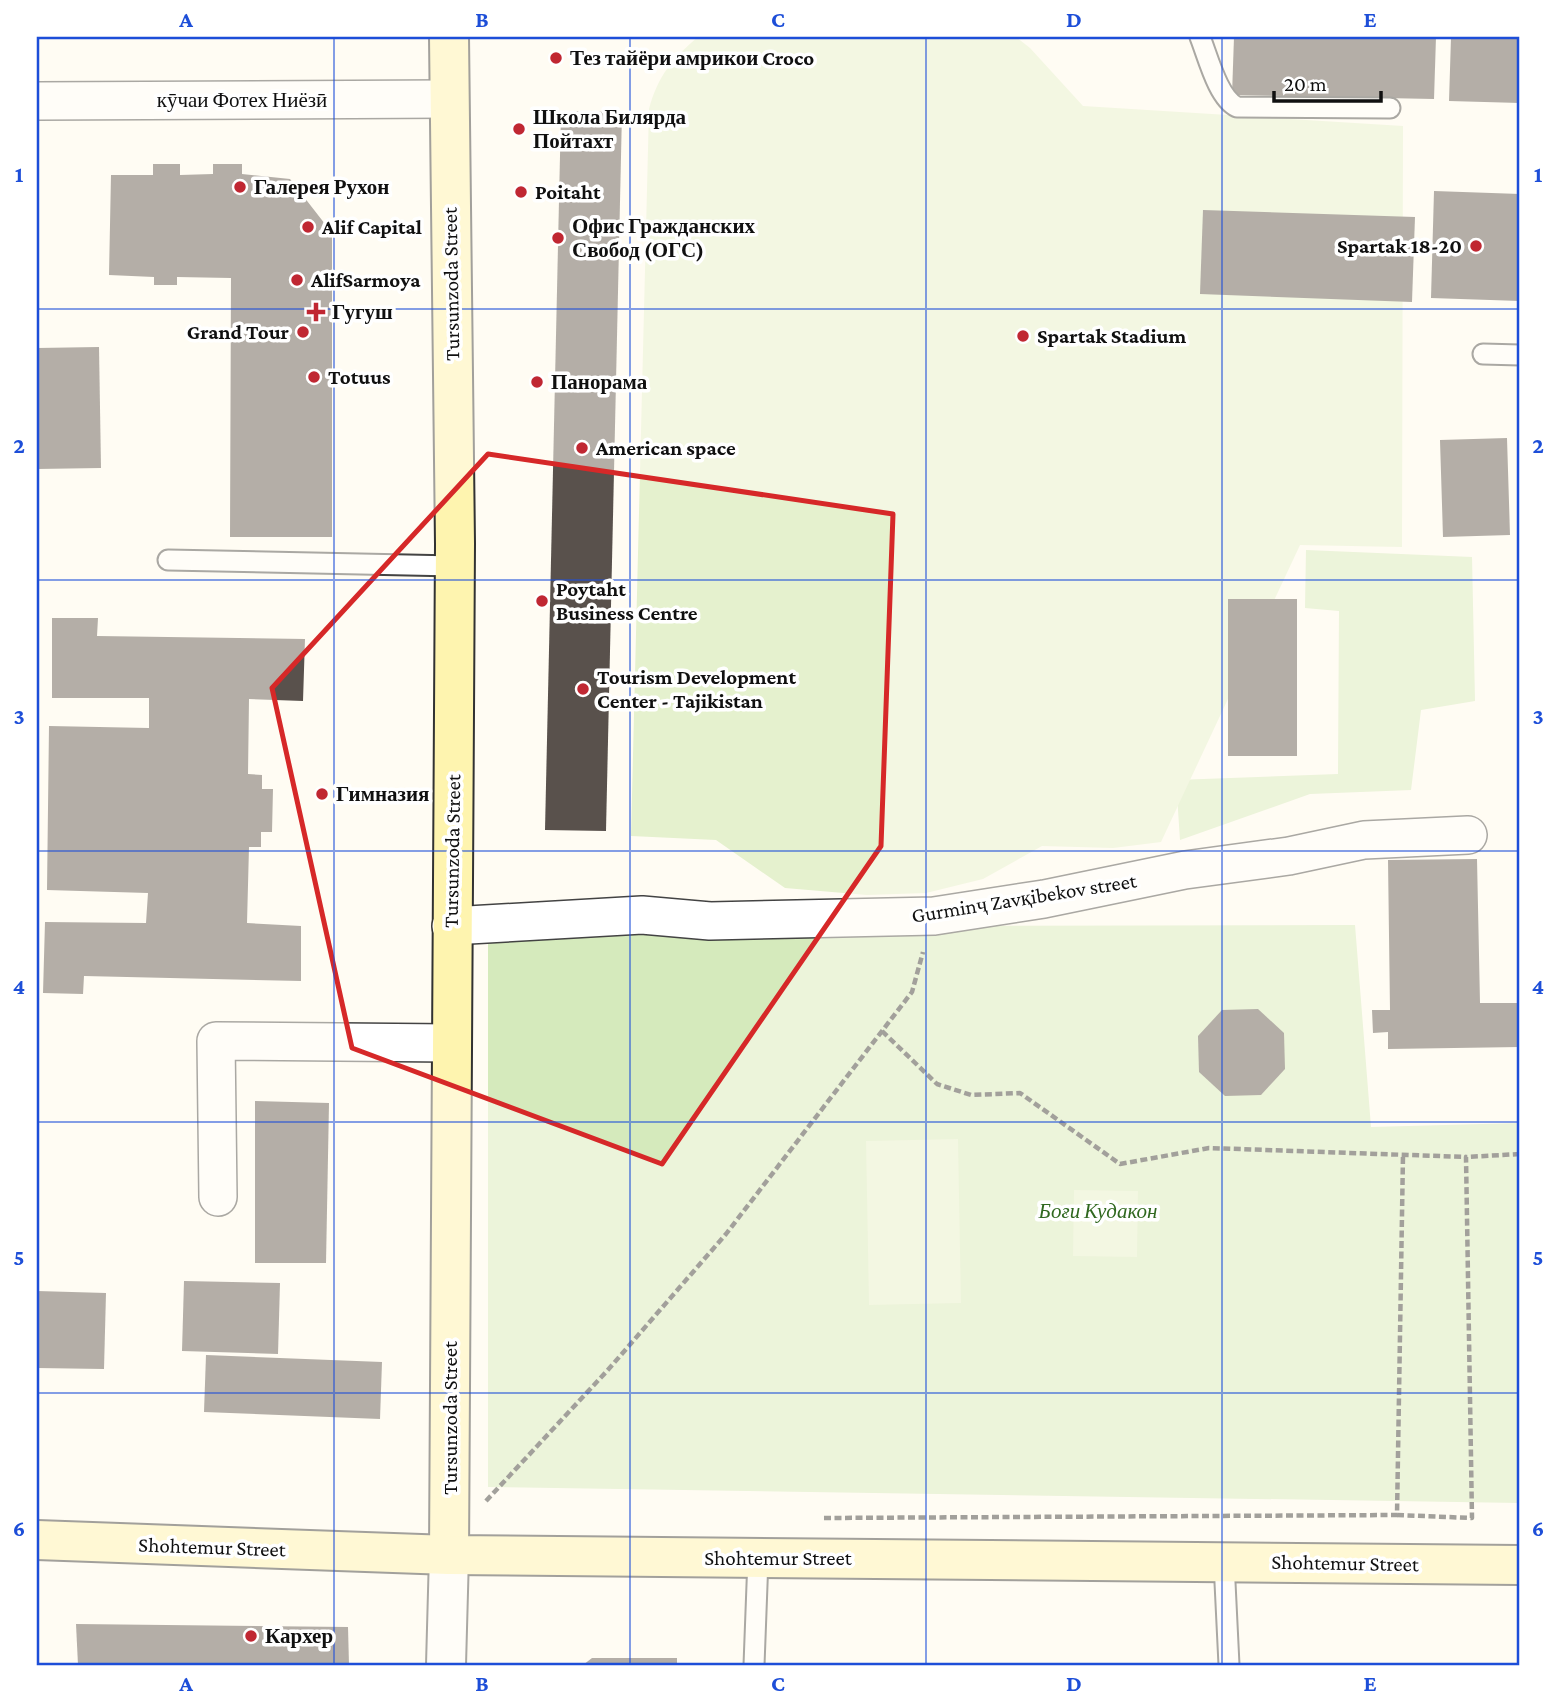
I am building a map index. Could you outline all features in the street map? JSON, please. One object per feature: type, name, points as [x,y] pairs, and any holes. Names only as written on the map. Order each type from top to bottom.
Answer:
[{"type":"main road","name":"Tursunzoda Street","points":[[449,37],[455,566],[449,1555]]},
{"type":"main road","name":"Shohtemur Street","points":[[37,1540],[449,1555],[1520,1565]]},
{"type":"street","name":"кӯчаи Фотех Ниёзӣ","points":[[37,101],[448,99]]},
{"type":"street","name":"Gurminҷ Zavқibekov street","points":[[451,926],[642,915],[710,921],[934,916],[1056,897],[1185,870],[1289,856],[1364,840],[1468,835]]},
{"type":"street","points":[[218,1197],[216,1041],[451,1043]]},
{"type":"street","name":"Tursunzoda Street","points":[[446,1665],[449,1555]]},
{"type":"lane","points":[[1200,37],[1223,94],[1237,107],[1390,108]]},
{"type":"lane","points":[[1483,354],[1520,355]]},
{"type":"lane","points":[[168,560],[455,566]]},
{"type":"lane","points":[[754,1665],[758,1558]]},
{"type":"lane","points":[[1224,1562],[1229,1665]]},
{"type":"path","points":[[478,1510],[607,1371],[726,1234],[912,992],[934,916]]},
{"type":"path","points":[[882,1031],[937,1084],[971,1095],[1020,1093],[1120,1164],[1209,1148],[1466,1157],[1520,1154]]},
{"type":"path","points":[[1397,1515],[1403,1155]]},
{"type":"path","points":[[815,1518],[1397,1515],[1472,1518],[1466,1157]]},
{"type":"highlighted area","points":[[488,454],[893,514],[881,846],[662,1164],[352,1048],[272,688]]},
{"type":"green space","name":"Spartak Stadium","points":[[698,37],[1016,37],[1030,48],[1083,106],[1403,126],[1402,547],[1300,545],[1161,842],[1113,848],[1042,846],[983,879],[926,893],[867,895],[785,888],[716,840],[631,836],[649,109],[667,69]]},
{"type":"green space","points":[[1306,550],[1472,557],[1475,701],[1421,710],[1411,790],[1310,794],[1180,840],[1176,780],[1338,774],[1339,611],[1305,608]]},
{"type":"green space","name":"Боғи Кудакон","points":[[1355,925],[1371,1127],[1520,1123],[1520,1503],[488,1487],[488,927]]},
{"type":"green space","points":[[958,1139],[961,1303],[869,1305],[866,1141]]},
{"type":"green space","points":[[1074,1190],[1138,1191],[1137,1257],[1073,1256]]},
{"type":"building","points":[[1234,37],[1436,37],[1434,99],[1232,95]]},
{"type":"building","points":[[1451,37],[1520,37],[1520,103],[1449,101]]},
{"type":"building","points":[[561,111],[622,112],[606,831],[545,830]]},
{"type":"building","points":[[153,164],[180,164],[180,175],[213,174],[213,164],[242,164],[242,174],[290,179],[332,233],[332,537],[230,537],[231,278],[177,277],[177,285],[154,285],[154,277],[109,275],[111,175],[153,175]]},
{"type":"building","name":"Spartak 18-20","points":[[1434,191],[1520,194],[1520,301],[1431,298]]},
{"type":"building","points":[[1203,210],[1415,217],[1412,302],[1200,294]]},
{"type":"building","points":[[99,347],[101,468],[37,469],[37,348]]},
{"type":"building","points":[[1507,438],[1510,535],[1443,537],[1440,440]]},
{"type":"building","points":[[1228,599],[1297,599],[1297,756],[1228,756]]},
{"type":"building","points":[[52,618],[98,618],[97,636],[305,639],[303,701],[249,699],[248,774],[262,775],[262,789],[273,789],[272,832],[261,832],[261,847],[249,847],[247,923],[301,926],[301,981],[84,976],[83,994],[43,993],[45,922],[146,923],[148,893],[47,890],[49,726],[149,728],[149,698],[52,698]]},
{"type":"building","points":[[1477,859],[1480,1003],[1520,1003],[1520,1047],[1388,1049],[1388,1032],[1373,1033],[1372,1010],[1390,1010],[1388,860]]},
{"type":"building","points":[[1258,1009],[1284,1033],[1285,1069],[1261,1095],[1225,1096],[1199,1072],[1198,1036],[1222,1010]]},
{"type":"building","points":[[255,1101],[329,1103],[326,1263],[255,1263]]},
{"type":"building","points":[[184,1281],[280,1283],[278,1354],[182,1351]]},
{"type":"building","points":[[37,1291],[106,1293],[104,1369],[37,1368]]},
{"type":"building","points":[[206,1355],[382,1362],[380,1419],[204,1412]]},
{"type":"building","points":[[76,1624],[348,1627],[349,1665],[78,1665]]},
{"type":"building","points":[[592,1658],[677,1658],[677,1665],[583,1665]]},
{"type":"place","name":"Тез тайёри амрикои Croco","points":[[556,58]]},
{"type":"place","name":"Школа Билярда Пойтахт","points":[[519,129]]},
{"type":"place","name":"Галерея Рухон","points":[[240,187]]},
{"type":"place","name":"Poitaht","points":[[521,192]]},
{"type":"place","name":"Alif Capital","points":[[308,227]]},
{"type":"place","name":"Офис Гражданских Свобод (ОГС)","points":[[558,238]]},
{"type":"place","name":"Spartak 18-20","points":[[1476,246]]},
{"type":"place","name":"AlifSarmoya","points":[[297,280]]},
{"type":"place","name":"Гугуш","points":[[316,312]]},
{"type":"place","name":"Grand Tour","points":[[303,332]]},
{"type":"place","name":"Spartak Stadium","points":[[1023,336]]},
{"type":"place","name":"Totuus","points":[[314,377]]},
{"type":"place","name":"Панорама","points":[[537,382]]},
{"type":"place","name":"American space","points":[[582,448]]},
{"type":"place","name":"Poytaht Business Centre","points":[[542,601]]},
{"type":"place","name":"Tourism Development Center - Tajikistan","points":[[583,689]]},
{"type":"place","name":"Гимназия","points":[[322,794]]},
{"type":"place","name":"Кархер","points":[[251,1636]]}]
